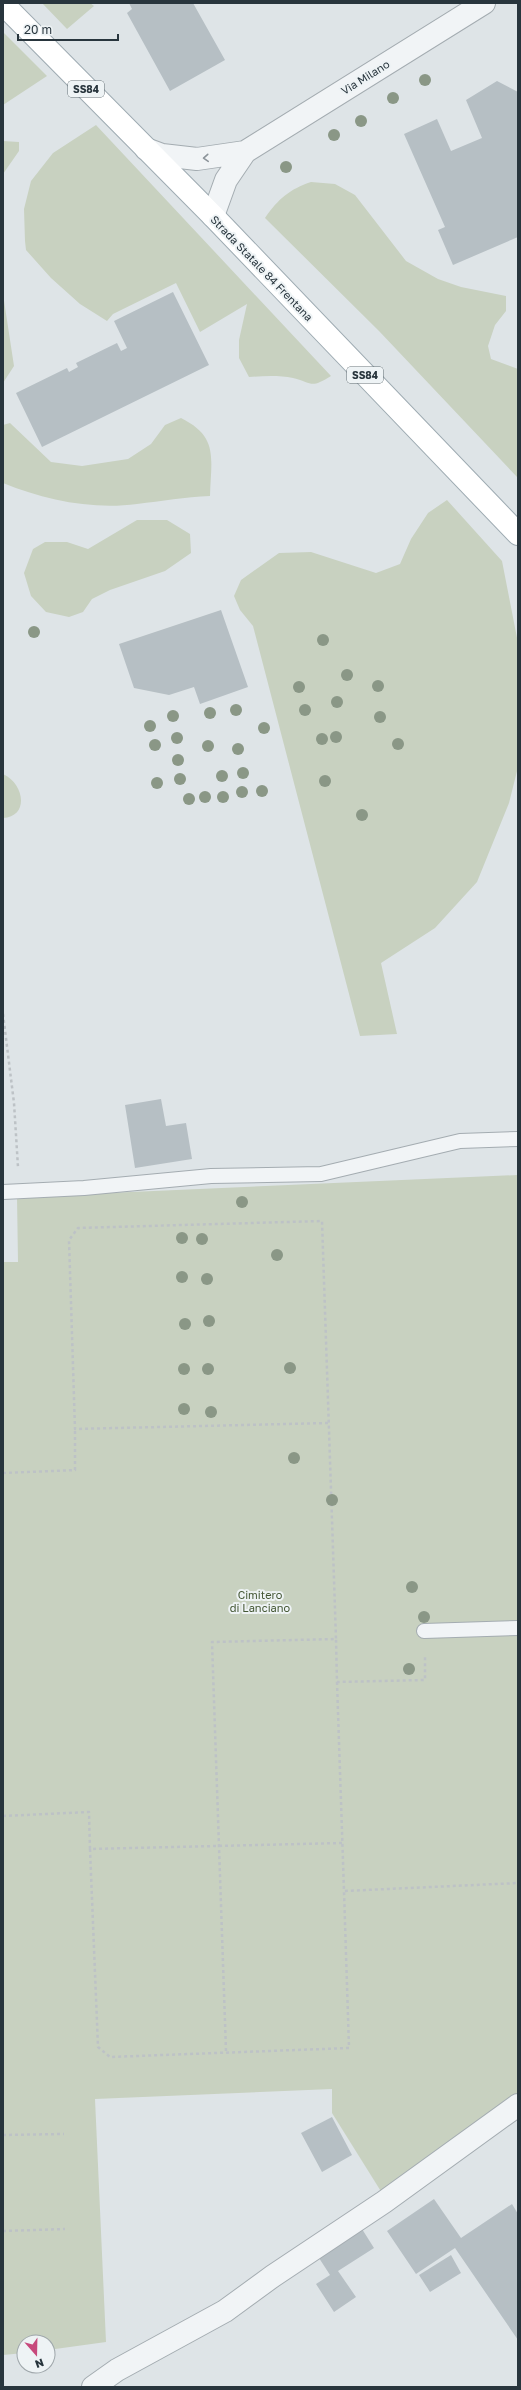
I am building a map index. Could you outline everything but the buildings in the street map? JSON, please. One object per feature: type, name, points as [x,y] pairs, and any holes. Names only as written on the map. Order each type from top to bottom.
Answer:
[{"type":"main road","name":"Strada Statale 84 Frentana","points":[[3,4],[212,216],[518,534]]},
{"type":"street","name":"Via Milano","points":[[146,149],[162,155],[197,159],[245,152],[484,3]]},
{"type":"street","name":"Via Milano","points":[[212,216],[226,180],[245,152]]},
{"type":"street","points":[[93,2387],[117,2370],[225,2311],[273,2276],[384,2202],[518,2105]]},
{"type":"lane","points":[[3,1192],[28,1189],[84,1188],[212,1176],[321,1174],[460,1140],[518,1139]]},
{"type":"lane","points":[[424,1631],[518,1628]]},
{"type":"path","points":[[3,1014],[14,1103],[19,1171],[28,1189]]},
{"type":"path","points":[[3,1473],[75,1470],[75,1429],[68,1240],[78,1228],[322,1221],[349,2048],[110,2056],[98,2047],[89,1812],[3,1816]]},
{"type":"path","points":[[75,1429],[328,1423]]},
{"type":"path","points":[[337,1682],[425,1680],[424,1631]]},
{"type":"path","points":[[226,2051],[212,1642],[336,1639]]},
{"type":"path","points":[[90,1849],[342,1843]]},
{"type":"path","points":[[344,1891],[518,1883]]},
{"type":"path","points":[[3,2135],[64,2134]]},
{"type":"path","points":[[3,2231],[65,2229]]},
{"type":"green space","points":[[42,3],[90,3],[94,6],[67,29]]},
{"type":"green space","points":[[3,32],[47,76],[3,105]]},
{"type":"green space","points":[[96,125],[331,376],[315,384],[282,376],[249,377],[239,358],[239,340],[247,304],[200,332],[176,283],[113,314],[107,321],[80,304],[51,278],[26,250],[24,209],[31,181],[53,153]]},
{"type":"green space","points":[[3,141],[19,142],[19,151],[3,174]]},
{"type":"green space","points":[[311,182],[335,184],[355,195],[406,261],[438,279],[461,287],[506,296],[506,311],[495,325],[488,346],[491,359],[518,369],[517,477],[379,331],[265,218],[275,205],[291,191]]},
{"type":"green space","points":[[3,294],[14,366],[3,383]]},
{"type":"green space","points":[[181,418],[193,425],[202,433],[207,441],[211,460],[210,496],[120,506],[103,506],[52,499],[3,483],[3,425],[10,423],[51,462],[82,466],[128,459],[151,444],[165,425]]},
{"type":"green space","points":[[447,500],[502,561],[518,643],[518,767],[509,803],[477,882],[435,928],[381,963],[397,1034],[360,1036],[253,626],[240,610],[234,596],[241,580],[279,553],[311,552],[376,573],[400,564],[411,539],[428,513]]},
{"type":"green space","points":[[137,520],[167,520],[190,534],[191,553],[165,571],[110,590],[92,599],[83,612],[69,617],[46,612],[31,596],[24,573],[33,549],[45,542],[67,542],[88,549]]},
{"type":"green space","points":[[3,774],[16,785],[20,792],[21,799],[17,812],[11,816],[3,818]]},
{"type":"green space","name":"Cimitero di Lanciano","points":[[518,1175],[518,2099],[382,2193],[332,2113],[332,2089],[95,2099],[106,2342],[56,2349],[56,2334],[16,2334],[16,2354],[3,2355],[3,1262],[18,1262],[17,1197]]}]
